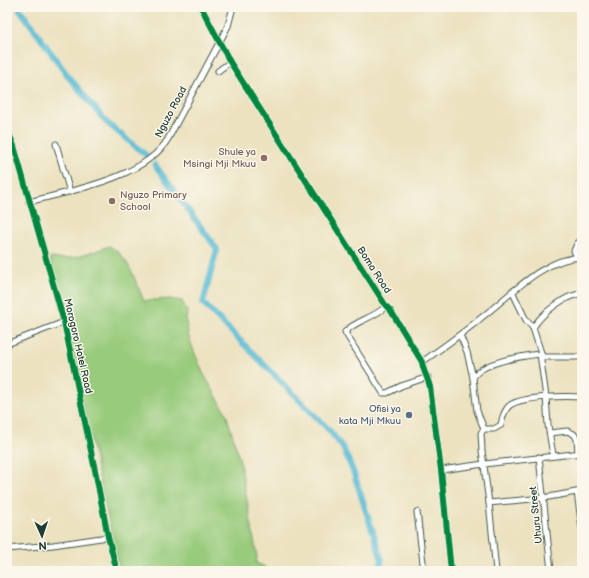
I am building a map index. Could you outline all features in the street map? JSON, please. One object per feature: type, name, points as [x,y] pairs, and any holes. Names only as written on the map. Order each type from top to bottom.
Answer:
[{"type":"street","name":"Boma Road","points":[[201,7],[230,62],[422,362],[422,366],[428,377],[451,571]]},
{"type":"street","name":"Nguzo Road","points":[[30,202],[70,192],[120,176],[153,156],[165,143],[220,41],[228,26],[233,7]]},
{"type":"street","points":[[218,71],[230,62]]},
{"type":"street","name":"Morogoro Hotel Road","points":[[7,129],[14,146],[64,322],[108,537],[117,571]]},
{"type":"street","points":[[56,144],[70,192]]},
{"type":"street","points":[[580,257],[574,251],[577,244],[582,239]]},
{"type":"street","points":[[422,362],[487,314],[512,291],[554,264],[565,259],[580,257]]},
{"type":"street","points":[[512,291],[526,320],[533,328],[541,356],[548,425],[553,456]]},
{"type":"street","points":[[533,328],[542,316],[561,301],[572,295],[582,294]]},
{"type":"street","points":[[386,306],[381,311],[350,327],[345,332],[346,334],[383,393],[387,393],[401,386],[428,377]]},
{"type":"street","points":[[7,344],[64,322]]},
{"type":"street","points":[[460,335],[467,352],[473,378],[477,411],[484,429]]},
{"type":"street","points":[[473,378],[475,374],[491,365],[509,360],[541,356],[582,356]]},
{"type":"street","points":[[470,366],[476,370],[481,370]]},
{"type":"street","points":[[484,429],[494,429],[501,425],[501,419],[508,406],[546,397],[582,397]]},
{"type":"street","points":[[484,429],[481,433],[496,571]]},
{"type":"street","points":[[440,470],[580,453],[577,439],[574,434],[567,431],[550,433]]},
{"type":"street","name":"Uhuru Street","points":[[538,457],[551,571]]},
{"type":"street","points":[[489,503],[543,498],[579,492],[582,528]]},
{"type":"street","points":[[417,512],[424,571]]},
{"type":"street","points":[[7,549],[53,545],[108,537]]},
{"type":"green space","points":[[109,246],[116,250],[126,262],[144,301],[170,299],[182,301],[187,311],[186,322],[193,349],[203,373],[226,413],[240,461],[257,557],[256,563],[265,567],[264,571],[120,571],[50,258],[73,258]]},
{"type":"waterway","points":[[18,7],[68,76],[106,122],[146,155]]},
{"type":"waterway","points":[[155,165],[217,249],[203,303],[330,431],[343,448],[353,471],[382,560],[378,571]]},
{"type":"cycle path","points":[[201,7],[230,62],[386,306],[391,311],[422,362],[430,387],[441,470],[451,571]]},
{"type":"cycle path","points":[[7,129],[14,146],[64,322],[108,537],[117,571]]},
{"type":"place","name":"Shule ya Msingi Mji Mkuu","points":[[264,158]]},
{"type":"place","name":"Nguzo Primary School","points":[[112,201]]},
{"type":"place","name":"Ofisi ya kata Mji Mkuu","points":[[409,415]]}]
